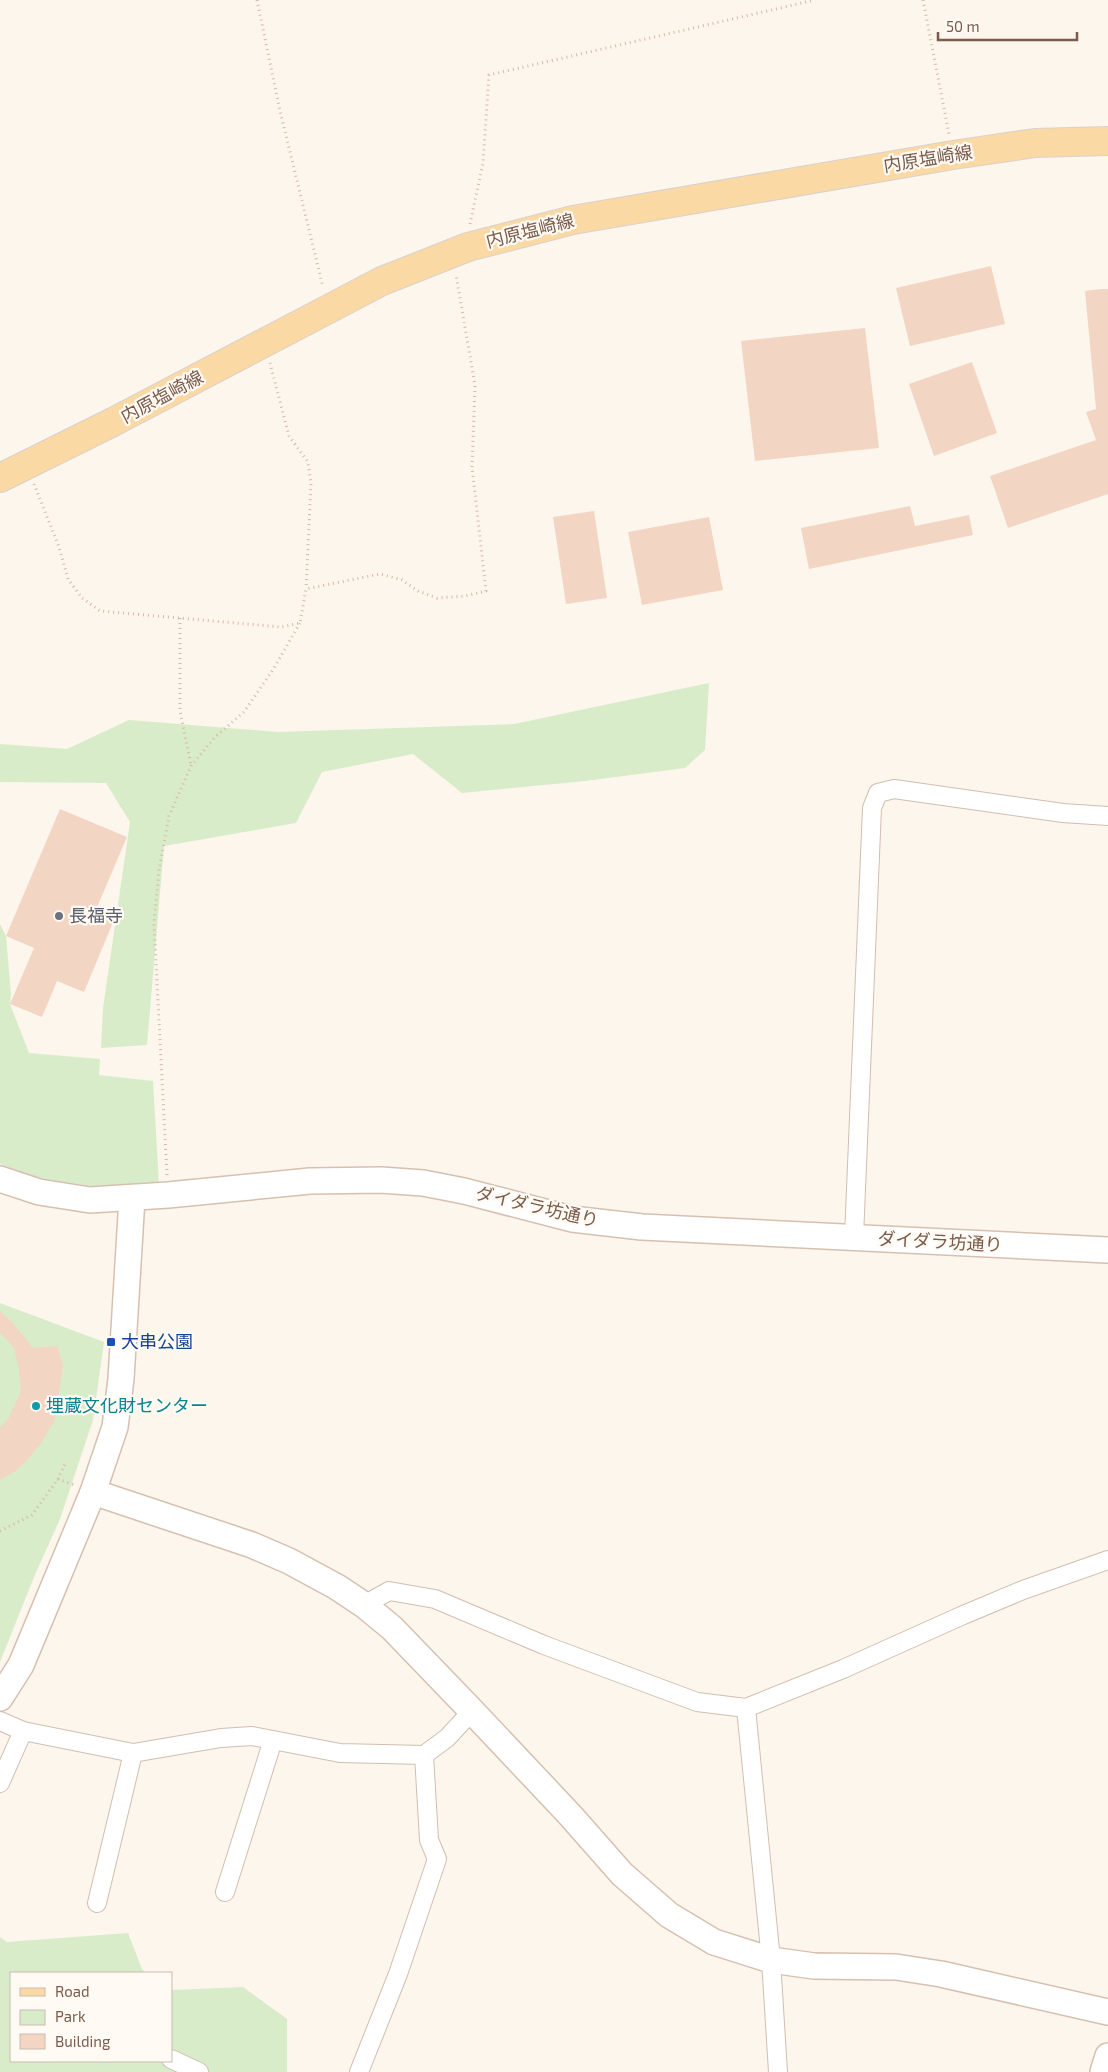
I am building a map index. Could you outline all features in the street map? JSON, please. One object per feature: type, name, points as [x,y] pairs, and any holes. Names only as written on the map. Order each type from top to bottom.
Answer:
[{"type":"main road","name":"内原塩崎線","points":[[0,478],[113,422],[382,281],[459,250],[574,220],[953,155],[1035,143],[1108,141]]},
{"type":"street","points":[[854,1238],[872,808],[878,793],[894,789],[1062,813],[1108,816]]},
{"type":"street","name":"ダイダラ坊通り","points":[[0,1179],[39,1192],[90,1200],[168,1195],[310,1180],[381,1180],[423,1184],[464,1191],[572,1219],[600,1223],[642,1227],[1108,1250]]},
{"type":"street","points":[[0,1698],[21,1665],[93,1492],[107,1453],[119,1405],[132,1198]]},
{"type":"street","points":[[93,1492],[252,1545],[289,1561],[364,1605],[392,1628],[472,1711],[570,1815],[622,1874],[669,1915],[714,1942],[771,1960],[814,1966],[896,1967],[941,1974],[1108,2012]]},
{"type":"street","points":[[364,1605],[389,1591],[435,1600],[544,1645],[697,1702],[746,1708],[843,1670],[1023,1590],[1108,1560]]},
{"type":"street","points":[[746,1708],[771,1960],[778,2072]]},
{"type":"street","points":[[0,1721],[23,1731],[133,1753],[252,1736],[340,1753],[424,1756],[447,1738],[472,1711]]},
{"type":"street","points":[[0,1783],[23,1731]]},
{"type":"street","points":[[225,1892],[274,1740]]},
{"type":"street","points":[[97,1903],[133,1753]]},
{"type":"street","points":[[359,2072],[398,1974],[437,1859],[429,1840],[424,1756]]},
{"type":"street","points":[[1104,2072],[1108,2056]]},
{"type":"street","points":[[172,2059],[199,2072]]},
{"type":"path","points":[[257,0],[280,112],[329,309]]},
{"type":"path","points":[[306,589],[380,574],[402,580],[418,591],[437,598],[465,596],[486,591],[472,467],[475,385],[458,284],[459,250],[468,233],[483,162],[489,75],[815,0]]},
{"type":"path","points":[[923,0],[953,155]]},
{"type":"path","points":[[168,1195],[154,924],[159,870],[169,816],[191,766],[215,737],[244,712],[274,668],[300,622],[306,589],[311,483],[308,462],[290,436],[272,370],[262,344]]},
{"type":"path","points":[[26,465],[59,547],[68,579],[82,598],[100,611],[281,627],[300,622]]},
{"type":"path","points":[[180,618],[180,711],[191,766]]},
{"type":"path","points":[[0,1531],[32,1515],[58,1479],[66,1462]]},
{"type":"green space","points":[[709,683],[705,750],[685,768],[585,781],[462,793],[413,754],[322,772],[296,823],[164,846],[147,1045],[101,1048],[103,1008],[130,822],[106,783],[0,782],[0,744],[67,749],[129,720],[278,732],[514,724]]},
{"type":"green space","points":[[0,924],[6,936],[11,994],[10,1004],[29,1053],[100,1059],[99,1075],[153,1081],[159,1185],[98,1187],[37,1178],[0,1164]]},
{"type":"green space","points":[[0,1303],[104,1342],[93,1420],[60,1519],[34,1577],[0,1662]]},
{"type":"green space","points":[[128,1933],[142,1969],[145,1972],[10,1972],[10,2062],[172,2062],[172,1990],[243,1987],[287,2019],[287,2072],[0,2072],[0,1937],[7,1942]]},
{"type":"building","points":[[991,266],[1005,324],[910,346],[896,288]]},
{"type":"building","points":[[1108,289],[1108,494],[1008,528],[990,476],[1096,440],[1086,412],[1096,409],[1085,291]]},
{"type":"building","points":[[865,328],[879,448],[755,461],[741,341]]},
{"type":"building","points":[[972,362],[997,433],[934,456],[909,384]]},
{"type":"building","points":[[910,506],[915,526],[969,515],[973,535],[809,569],[801,528]]},
{"type":"building","points":[[594,511],[607,598],[566,604],[553,517]]},
{"type":"building","points":[[709,517],[723,590],[642,605],[628,532]]},
{"type":"building","name":"長福寺","points":[[60,809],[127,837],[95,912],[114,920],[84,992],[57,981],[42,1017],[10,1004],[34,948],[6,936]]},
{"type":"building","name":"埋蔵文化財センター","points":[[0,1311],[12,1322],[33,1348],[57,1346],[63,1366],[55,1419],[42,1442],[27,1460],[17,1470],[0,1480],[0,1428],[8,1419],[21,1392],[19,1369],[14,1348],[0,1332]]},
{"type":"place","name":"長福寺","points":[[59,916]]},
{"type":"place","name":"大串公園","points":[[111,1342]]},
{"type":"place","name":"埋蔵文化財センター","points":[[36,1406]]}]
